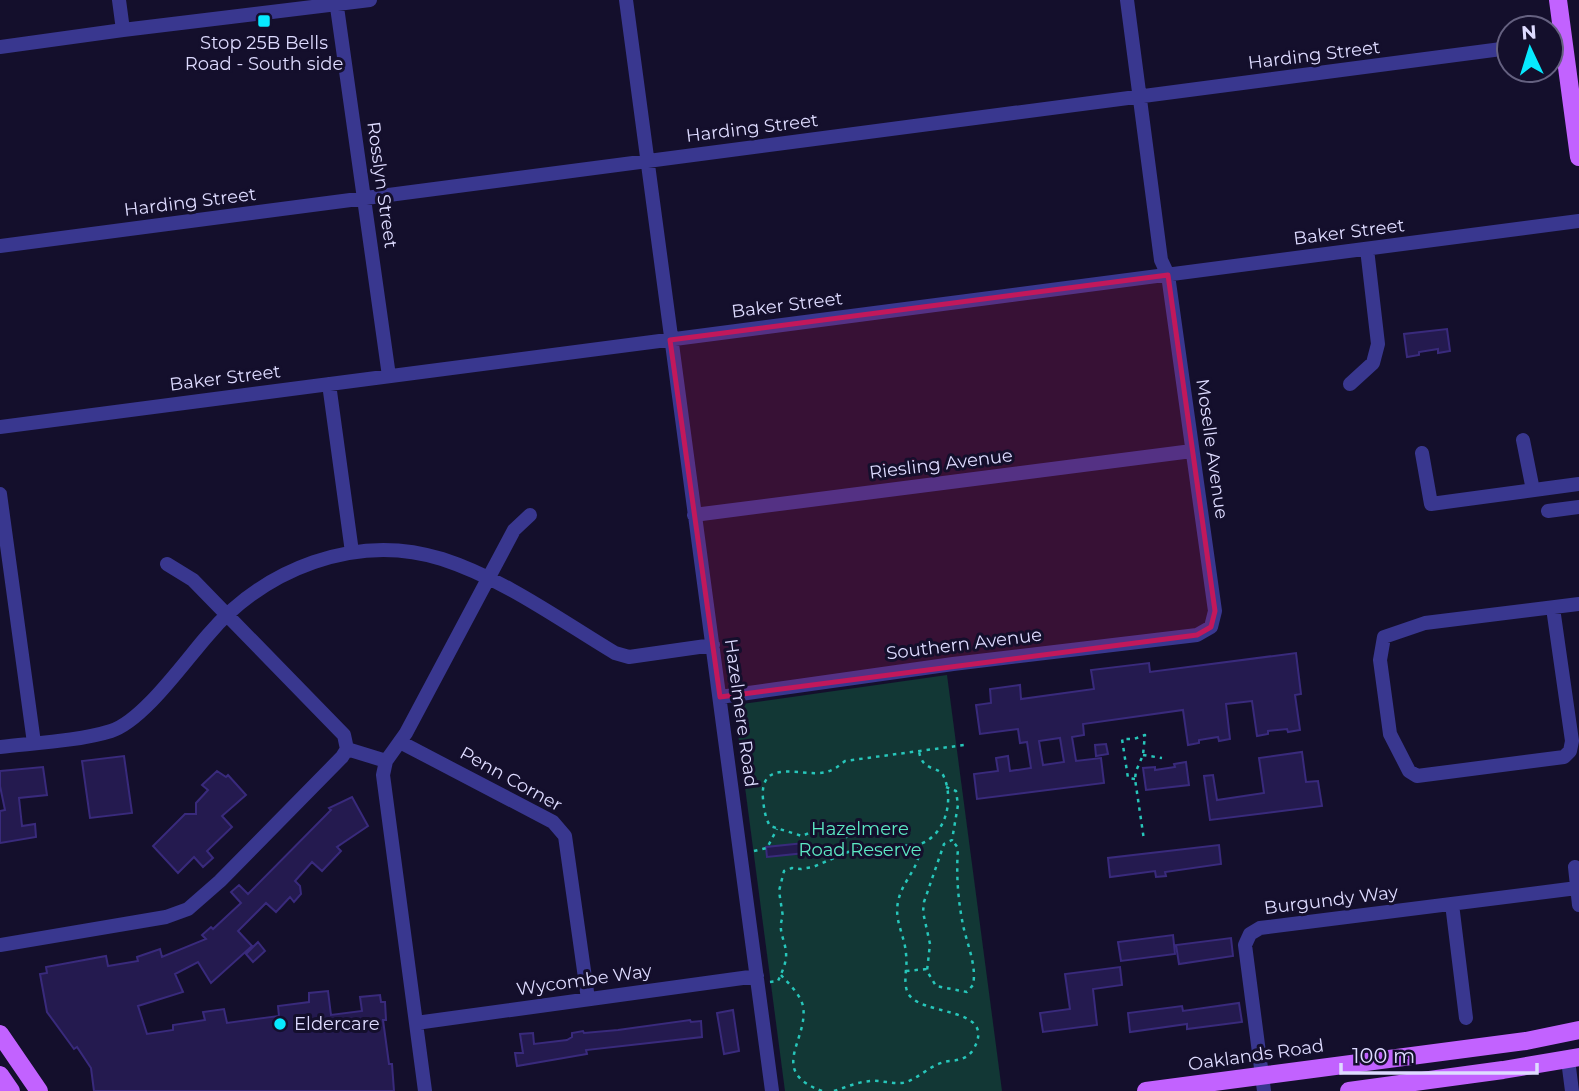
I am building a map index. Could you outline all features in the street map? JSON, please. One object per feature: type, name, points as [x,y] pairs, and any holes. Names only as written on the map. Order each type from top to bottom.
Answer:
[{"type":"main road","points":[[1573,70],[1579,157]]},
{"type":"main road","name":"Oaklands Road","points":[[1146,1091],[1263,1083],[1579,1030]]},
{"type":"main road","points":[[0,1034],[39,1091]]},
{"type":"main road","points":[[1457,1076],[1451,1060],[1458,1049]]},
{"type":"main road","points":[[1430,1053],[1437,1058],[1438,1063],[1432,1080]]},
{"type":"main road","points":[[1349,1091],[1574,1058]]},
{"type":"main road","points":[[0,1075],[11,1091]]},
{"type":"street","points":[[119,0],[123,30]]},
{"type":"street","points":[[0,47],[337,2],[370,0]]},
{"type":"street","name":"Hazelmere Road","points":[[626,0],[772,1091]]},
{"type":"street","name":"Moselle Avenue","points":[[1127,0],[1161,260],[1168,275],[1215,611],[1211,627]]},
{"type":"street","name":"Rosslyn Street","points":[[337,2],[389,376]]},
{"type":"street","name":"Harding Street","points":[[0,246],[1495,50]]},
{"type":"street","name":"Baker Street","points":[[0,427],[1579,221]]},
{"type":"street","points":[[1350,384],[1373,363],[1378,344],[1367,250]]},
{"type":"street","points":[[329,384],[352,552]]},
{"type":"street","points":[[1523,440],[1533,490]]},
{"type":"street","name":"Riesling Avenue","points":[[694,515],[1192,451]]},
{"type":"street","points":[[1422,453],[1431,504],[1579,484]]},
{"type":"street","points":[[0,494],[34,743]]},
{"type":"street","points":[[1548,511],[1579,507]]},
{"type":"street","points":[[425,1091],[383,775],[386,761],[400,742],[513,530],[530,515]]},
{"type":"street","points":[[0,747],[112,731],[138,716],[225,614],[259,587],[291,570],[324,558],[352,552],[400,552],[441,559],[489,578],[615,653],[629,657],[713,645]]},
{"type":"street","points":[[0,945],[166,917],[188,909],[220,881],[342,757],[347,748],[344,736],[193,580],[167,564]]},
{"type":"street","points":[[1553,608],[1572,741],[1570,751],[1564,757],[1417,776],[1409,771],[1390,734],[1380,660],[1384,637],[1425,623],[1579,604]]},
{"type":"street","name":"Southern Avenue","points":[[720,697],[953,664],[1197,635],[1211,627]]},
{"type":"street","name":"Penn Corner","points":[[400,742],[553,822],[565,836],[587,999]]},
{"type":"street","points":[[347,748],[386,761]]},
{"type":"street","points":[[1575,867],[1579,905]]},
{"type":"street","name":"Burgundy Way","points":[[1263,1083],[1245,945],[1250,934],[1260,928],[1577,888]]},
{"type":"street","points":[[1452,904],[1466,1018]]},
{"type":"street","name":"Wycombe Way","points":[[416,1023],[587,999],[758,980]]},
{"type":"street","points":[[1572,1091],[1574,1058]]},
{"type":"path","points":[[1135,779],[1128,778],[1122,739],[1134,739],[1144,735],[1143,755],[1135,779],[1144,841]]},
{"type":"path","points":[[859,849],[841,832],[816,830],[802,836],[770,826],[766,820],[762,792],[765,781],[775,773],[825,773],[845,761],[964,745]]},
{"type":"path","points":[[758,980],[778,981],[781,975],[786,954],[780,922],[783,917],[779,891],[785,871],[813,867],[859,849],[920,844],[931,839],[946,817],[946,787],[943,774],[926,766],[919,751]]},
{"type":"path","points":[[1143,755],[1162,758]]},
{"type":"path","points":[[946,787],[956,791],[952,840],[958,848],[956,872],[960,909],[974,970],[974,985],[970,990],[961,992],[936,986],[927,969],[930,944],[923,919],[924,902],[944,844],[952,840]]},
{"type":"path","points":[[741,853],[767,848],[777,829]]},
{"type":"path","points":[[834,1091],[871,1081],[909,1081],[934,1065],[960,1060],[970,1055],[978,1034],[974,1025],[951,1011],[920,1005],[912,1000],[906,986],[907,955],[896,916],[902,888],[921,855],[920,844]]},
{"type":"path","points":[[906,971],[927,969]]},
{"type":"path","points":[[781,975],[799,997],[803,1007],[793,1059],[796,1070],[804,1083],[822,1091]]},
{"type":"highlighted area","points":[[1168,275],[1215,611],[1211,627],[1197,635],[720,697],[670,340]]},
{"type":"green space","name":"Hazelmere Road Reserve","points":[[947,675],[1002,1091],[785,1091],[735,711],[742,704]]},
{"type":"building","points":[[1447,329],[1450,351],[1438,353],[1438,349],[1407,357],[1404,334]]},
{"type":"building","points":[[1296,653],[1301,694],[1295,695],[1300,730],[1268,731],[1268,734],[1257,736],[1252,701],[1226,704],[1230,739],[1219,741],[1218,737],[1188,745],[1183,710],[1083,724],[1084,735],[1072,737],[1076,761],[1101,758],[1104,783],[977,799],[974,774],[998,771],[996,758],[1008,756],[1010,771],[1031,768],[1027,742],[1020,743],[1018,729],[980,734],[976,705],[991,703],[990,689],[1020,685],[1021,699],[1094,689],[1091,670],[1149,663],[1150,672]],"holes":[[[1060,738],[1064,762],[1043,765],[1039,741]]]},
{"type":"building","points":[[1106,744],[1108,754],[1096,756],[1095,745]]},
{"type":"building","points":[[1302,752],[1306,782],[1318,781],[1322,806],[1210,820],[1204,776],[1213,775],[1217,800],[1264,793],[1259,758]]},
{"type":"building","points":[[124,756],[132,813],[90,818],[82,761]]},
{"type":"building","points":[[1186,762],[1189,785],[1146,790],[1143,768],[1155,767],[1155,770]]},
{"type":"building","points":[[43,767],[47,795],[19,798],[22,826],[35,824],[36,837],[0,843],[0,811],[5,810],[0,771]]},
{"type":"building","points":[[217,771],[226,777],[228,775],[246,795],[222,816],[232,827],[207,851],[213,858],[203,867],[194,857],[178,873],[153,846],[185,814],[196,814],[196,803],[208,790],[202,785]]},
{"type":"building","name":"Eldercare","points":[[352,797],[368,826],[337,847],[341,851],[322,871],[312,862],[295,881],[300,886],[301,894],[294,902],[290,897],[276,912],[266,903],[238,931],[252,946],[211,983],[198,962],[175,974],[183,992],[138,1006],[147,1034],[173,1030],[173,1025],[205,1020],[203,1012],[224,1009],[227,1023],[279,1016],[278,1006],[309,1002],[309,993],[328,991],[331,1015],[362,1011],[360,997],[380,995],[381,1002],[385,1002],[386,1020],[383,1020],[389,1064],[392,1064],[394,1091],[94,1091],[91,1068],[47,1012],[40,974],[47,973],[46,967],[106,956],[108,966],[138,961],[137,957],[160,949],[162,957],[206,939],[202,935],[211,927],[213,929],[241,903],[231,892],[239,885],[248,894],[331,810],[329,808]]},
{"type":"building","points":[[804,843],[805,853],[767,857],[766,847]]},
{"type":"building","points":[[1219,845],[1221,864],[1165,872],[1166,876],[1156,877],[1155,871],[1110,877],[1108,858]]},
{"type":"building","points":[[1173,935],[1175,954],[1121,961],[1118,942]]},
{"type":"building","points":[[1231,938],[1233,956],[1179,964],[1176,945]]},
{"type":"building","points":[[258,942],[265,951],[253,962],[246,954]]},
{"type":"building","points":[[1120,967],[1122,985],[1093,989],[1097,1025],[1043,1032],[1040,1013],[1070,1009],[1065,974]]},
{"type":"building","points":[[1239,1003],[1242,1022],[1187,1029],[1187,1024],[1130,1032],[1128,1013],[1182,1006],[1183,1011]]},
{"type":"building","points":[[733,1010],[739,1051],[724,1054],[717,1013]]},
{"type":"building","points":[[690,1020],[701,1021],[702,1037],[586,1050],[587,1054],[517,1066],[515,1053],[523,1053],[520,1034],[533,1033],[534,1044],[567,1040],[572,1037],[572,1033],[583,1031],[618,1030]]},
{"type":"place","name":"Stop 25B Bells Road - South side","points":[[264,21]]},
{"type":"place","name":"Eldercare","points":[[280,1024]]}]
